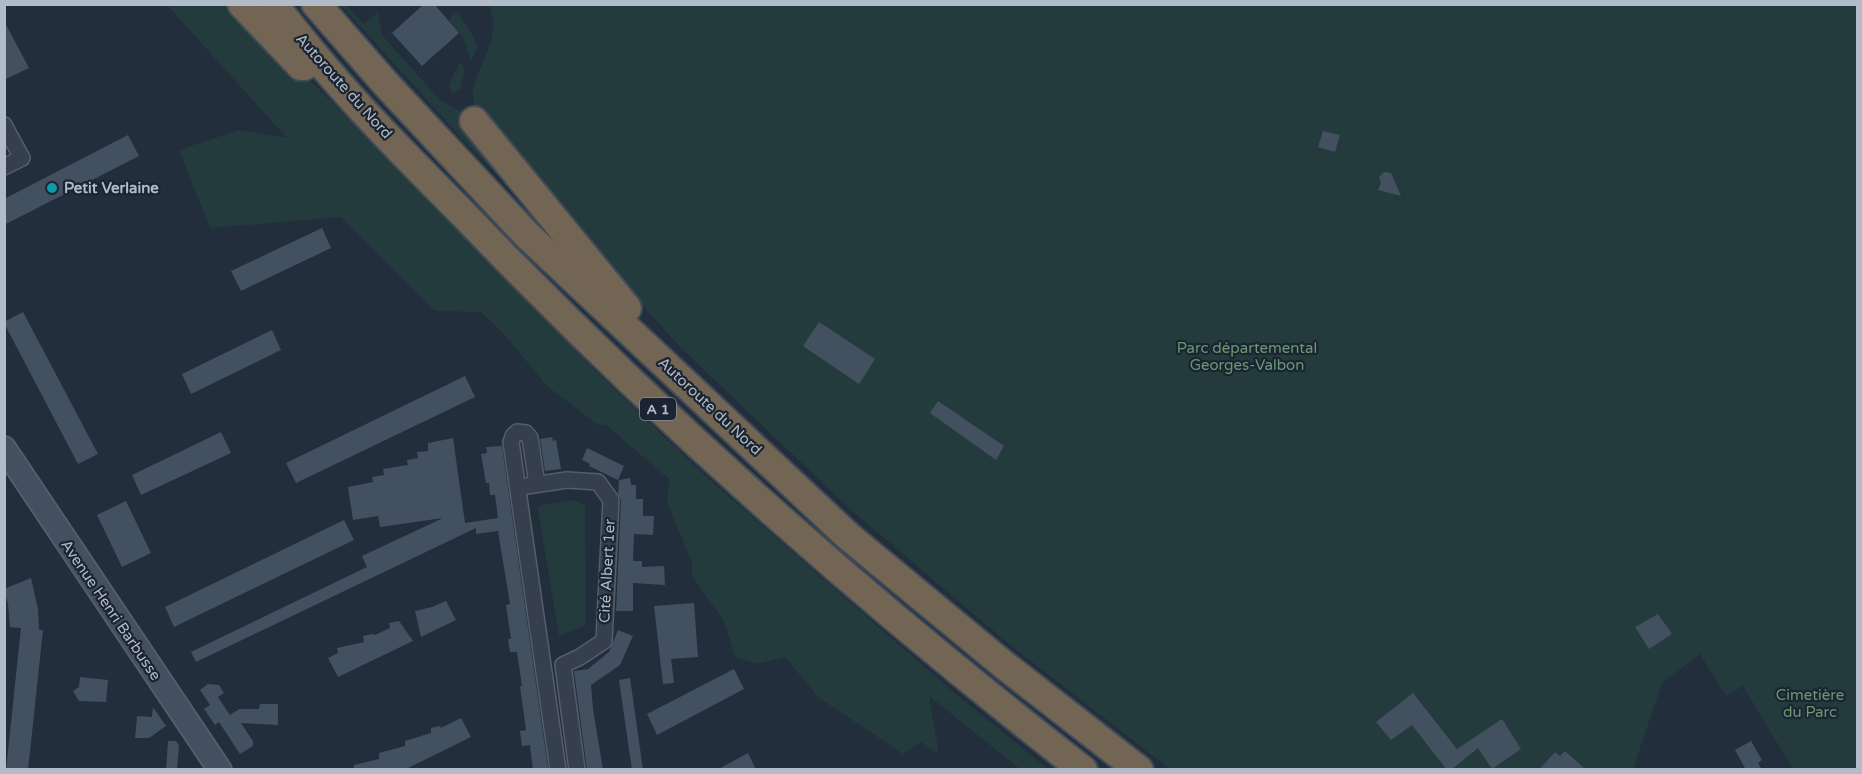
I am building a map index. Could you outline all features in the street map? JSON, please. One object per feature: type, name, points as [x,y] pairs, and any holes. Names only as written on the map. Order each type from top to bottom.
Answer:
[{"type":"highway","points":[[242,4],[301,66],[327,70]]},
{"type":"highway","name":"Autoroute du Nord","points":[[273,4],[327,70],[502,255],[701,449],[829,563],[1083,770]]},
{"type":"highway","name":"Autoroute du Nord","points":[[316,4],[385,83],[526,234],[848,536],[1004,666],[1139,770]]},
{"type":"highway","points":[[474,120],[623,303],[670,368]]},
{"type":"main road","name":"Avenue Henri Barbusse","points":[[4,448],[220,770]]},
{"type":"street","points":[[4,125],[22,158],[4,167]]},
{"type":"street","points":[[537,484],[530,438],[526,433],[517,432],[511,441],[558,770]]},
{"type":"street","name":"Cité Albert 1er","points":[[519,487],[567,480],[598,482],[611,500],[604,641],[563,665]]},
{"type":"street","points":[[542,657],[563,665],[577,770]]},
{"type":"green space","points":[[167,5],[236,5],[612,387],[710,480],[957,695],[1048,769],[1020,769],[929,696],[939,754],[921,742],[903,754],[818,697],[785,657],[757,664],[735,657],[724,621],[692,576],[692,563],[667,501],[669,479],[606,425],[598,425],[547,386],[504,334],[481,312],[435,311],[341,217],[210,228],[179,150],[239,130],[287,138]]},
{"type":"green space","points":[[341,5],[346,5],[364,24],[378,12],[382,35],[440,100],[461,112],[540,217],[464,141]]},
{"type":"green space","name":"Parc départemental Georges-Valbon","points":[[489,5],[1857,5],[1857,769],[1793,769],[1743,686],[1726,696],[1700,654],[1662,683],[1633,769],[1170,769],[1009,644],[849,508],[680,347],[571,225],[476,108],[473,90],[493,29]]},
{"type":"green space","points":[[456,13],[469,29],[477,48],[471,60],[463,37],[448,20]]},
{"type":"green space","points":[[461,62],[465,70],[460,90],[453,93],[449,87]]},
{"type":"green space","points":[[574,500],[585,506],[586,625],[559,636],[538,509],[542,505]]},
{"type":"building","points":[[424,4],[434,4],[459,33],[422,66],[392,33]]},
{"type":"building","points":[[4,21],[29,68],[4,80]]},
{"type":"building","points":[[1323,131],[1340,135],[1335,152],[1318,147]]},
{"type":"building","name":"Petit Verlaine","points":[[128,135],[139,156],[4,225],[4,199]]},
{"type":"building","points":[[1384,172],[1391,173],[1401,196],[1378,190],[1381,183],[1379,177]]},
{"type":"building","points":[[322,228],[331,248],[241,291],[231,271]]},
{"type":"building","points":[[23,312],[98,454],[78,464],[4,323]]},
{"type":"building","points":[[819,322],[875,359],[859,384],[803,346]]},
{"type":"building","points":[[272,330],[281,350],[191,394],[182,374]]},
{"type":"building","points":[[465,376],[475,397],[296,483],[286,463]]},
{"type":"building","points":[[938,401],[1004,446],[996,460],[930,413]]},
{"type":"building","points":[[221,432],[231,453],[141,495],[132,475]]},
{"type":"building","points":[[552,437],[553,441],[556,440],[561,469],[545,471],[540,439]]},
{"type":"building","points":[[453,438],[465,523],[498,518],[495,495],[490,495],[481,454],[487,453],[486,447],[502,446],[548,768],[546,770],[533,770],[530,745],[522,746],[520,731],[526,730],[520,686],[522,686],[517,652],[510,652],[508,639],[511,639],[506,605],[510,604],[498,531],[476,534],[476,528],[196,662],[191,652],[367,567],[362,556],[443,518],[380,527],[378,516],[353,520],[348,487],[373,482],[372,477],[384,475],[383,469],[408,465],[407,460],[418,458],[417,452],[428,451],[428,443]]},
{"type":"building","points":[[587,448],[624,466],[618,480],[589,466],[590,464],[582,460]]},
{"type":"building","points":[[630,478],[631,485],[636,485],[636,499],[643,499],[643,516],[654,516],[653,535],[634,534],[633,561],[642,561],[642,567],[664,566],[665,585],[633,583],[633,611],[616,611],[621,500],[618,494],[619,480]]},
{"type":"building","points":[[126,501],[151,553],[122,567],[97,515]]},
{"type":"building","points":[[344,520],[354,540],[174,627],[165,607]]},
{"type":"building","points":[[31,578],[38,609],[39,630],[43,630],[28,770],[6,770],[21,628],[10,627],[4,589]]},
{"type":"building","points":[[446,601],[456,620],[421,637],[415,611]]},
{"type":"building","points":[[694,603],[698,657],[671,659],[674,683],[663,684],[654,606]]},
{"type":"building","points":[[1658,614],[1672,634],[1649,649],[1635,627]]},
{"type":"building","points":[[399,621],[413,641],[338,677],[328,658],[338,653],[337,648],[364,642],[363,636],[375,635],[390,628],[389,623]]},
{"type":"building","points":[[618,630],[633,636],[620,665],[591,685],[603,770],[587,770],[574,671],[588,669],[609,652]]},
{"type":"building","points":[[734,669],[744,689],[657,735],[647,714]]},
{"type":"building","points":[[80,677],[108,680],[106,702],[79,701],[73,691],[79,687]]},
{"type":"building","points":[[630,678],[643,770],[632,770],[619,680]]},
{"type":"building","points":[[208,684],[219,685],[224,693],[218,697],[230,715],[239,709],[259,709],[260,704],[278,704],[278,725],[241,723],[253,741],[253,746],[240,754],[219,722],[215,725],[204,709],[210,705],[200,690]]},
{"type":"building","points":[[1413,693],[1457,749],[1502,719],[1521,749],[1492,769],[1478,748],[1451,770],[1447,770],[1412,725],[1391,740],[1376,722]]},
{"type":"building","points":[[153,707],[166,726],[149,738],[135,738],[137,716],[152,717]]},
{"type":"building","points":[[461,718],[471,737],[404,770],[354,770],[354,765],[379,759],[379,753],[405,746],[405,741],[431,733],[431,728],[440,726],[441,728]]},
{"type":"building","points":[[168,741],[176,741],[179,745],[177,770],[166,770]]},
{"type":"building","points":[[1751,741],[1762,760],[1758,763],[1762,770],[1746,770],[1735,750]]},
{"type":"building","points":[[1565,751],[1586,770],[1539,770],[1555,752],[1560,756]]},
{"type":"building","points":[[748,753],[756,770],[717,770]]},
{"type":"place","name":"Petit Verlaine","points":[[52,188]]},
{"type":"park label","name":"Cimetière du Parc","points":[[1810,704]]}]
